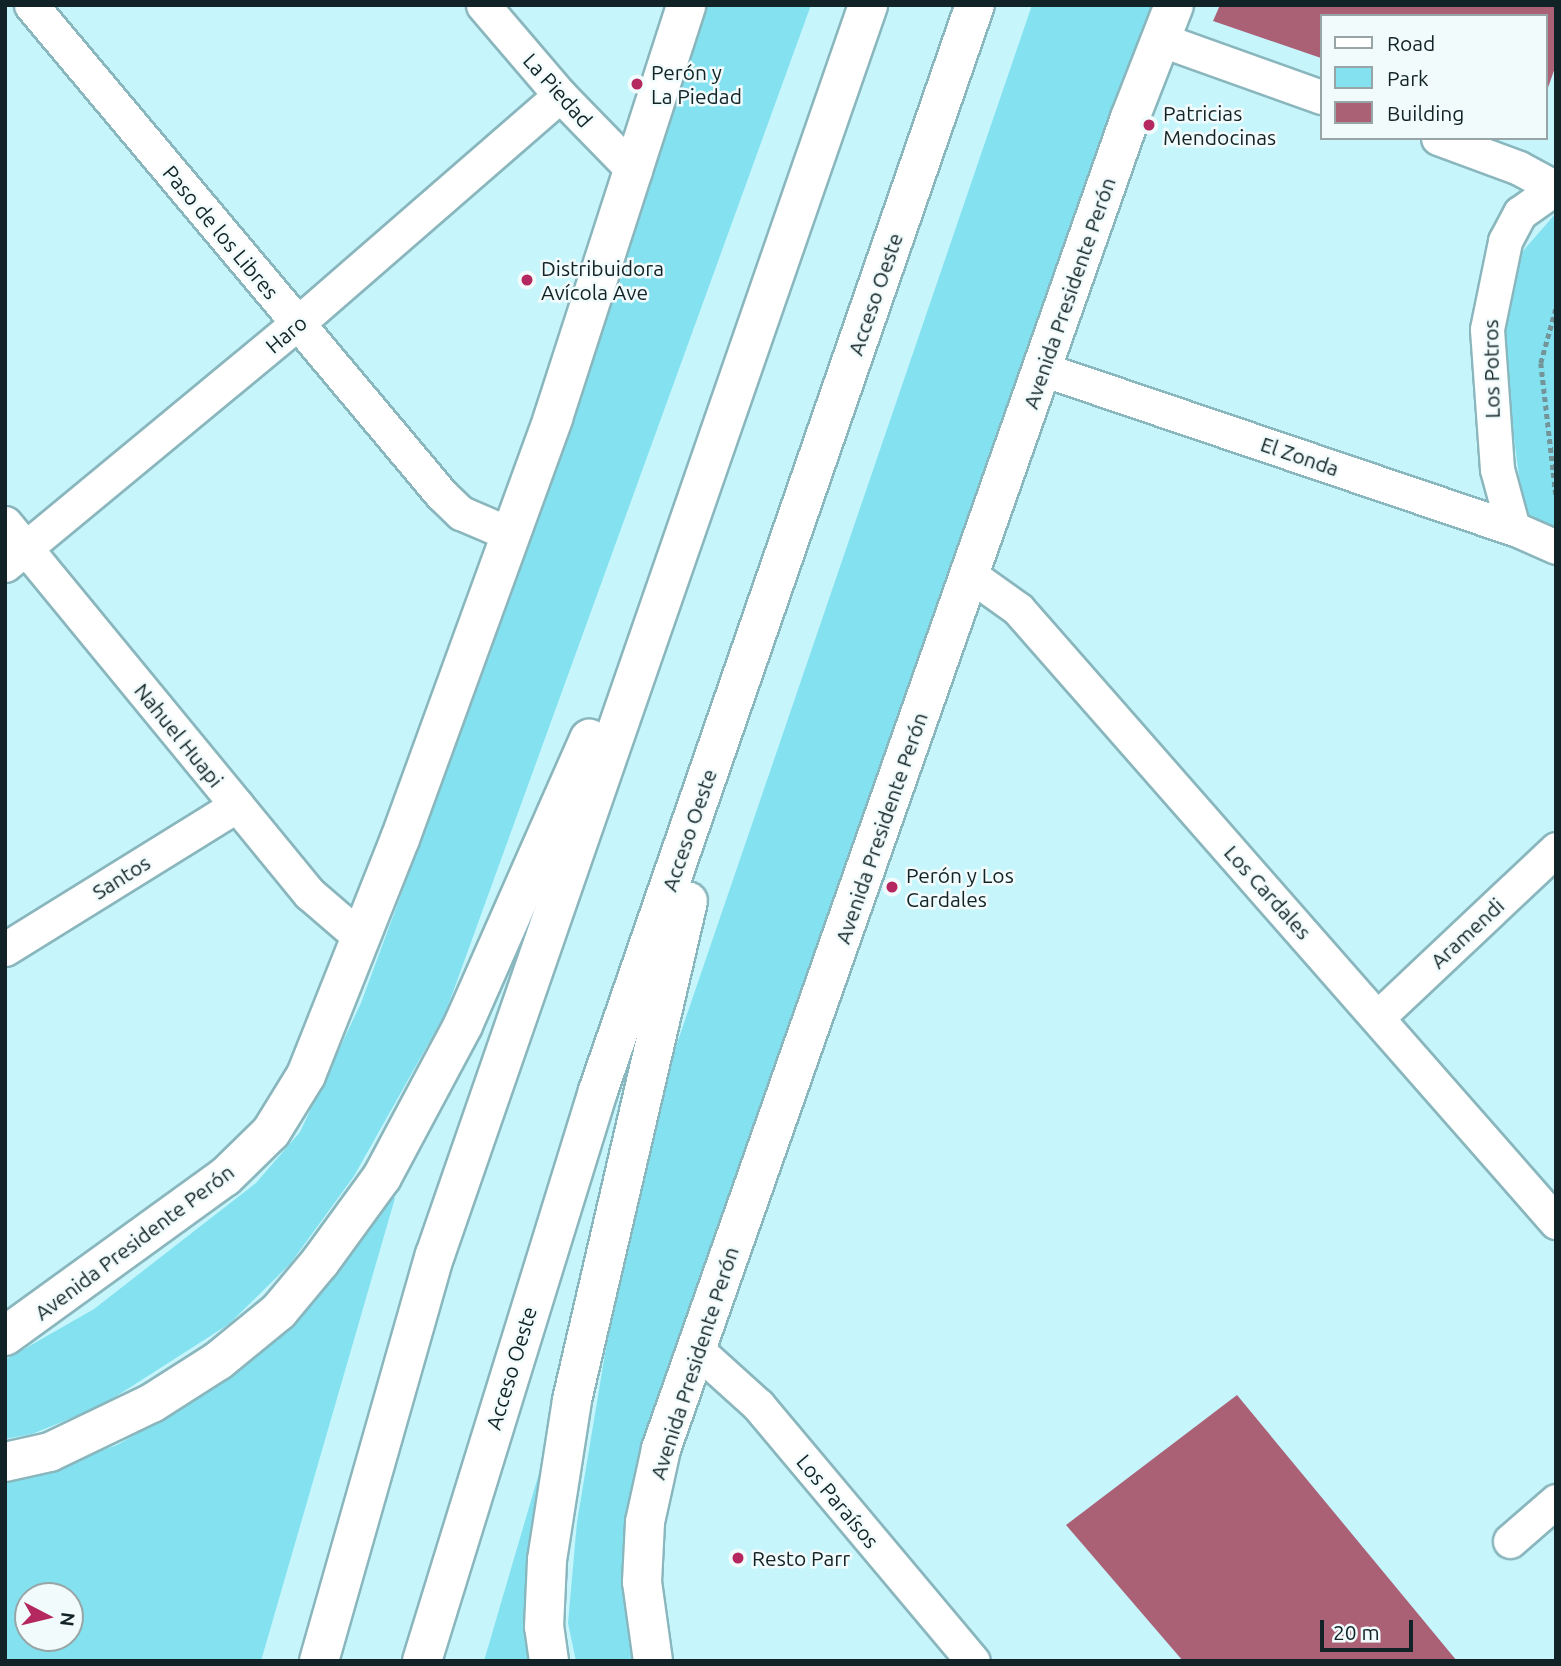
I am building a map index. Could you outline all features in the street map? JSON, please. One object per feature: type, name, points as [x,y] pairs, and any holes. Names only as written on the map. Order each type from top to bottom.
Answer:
[{"type":"main road","name":"Avenida Presidente Perón","points":[[10,1324],[225,1177],[271,1132],[306,1076],[361,938],[510,534],[635,172],[686,5]]},
{"type":"main road","points":[[831,109],[857,5]]},
{"type":"main road","points":[[319,1661],[435,1255],[868,5]]},
{"type":"main road","name":"Acceso Oeste","points":[[422,1661],[598,1091],[975,5]]},
{"type":"main road","name":"Avenida Presidente Perón","points":[[653,1661],[642,1582],[645,1522],[661,1449],[969,574],[1168,23]]},
{"type":"main road","points":[[5,1462],[50,1452],[97,1432],[218,1361],[279,1311],[382,1177],[463,1025],[699,491]]},
{"type":"main road","points":[[549,1661],[544,1627],[547,1560],[572,1400],[651,1049],[744,673]]},
{"type":"street","name":"Paso de los Libres","points":[[31,5],[441,494],[461,513],[510,534]]},
{"type":"street","name":"La Piedad","points":[[483,5],[559,95],[635,172]]},
{"type":"street","points":[[1168,23],[1320,97]]},
{"type":"street","name":"Haro","points":[[17,558],[298,323],[559,95]]},
{"type":"street","points":[[1443,140],[1519,168],[1555,188]]},
{"type":"street","name":"Los Potros","points":[[1513,528],[1497,468],[1487,330],[1506,241],[1520,214],[1555,188]]},
{"type":"street","name":"El Zonda","points":[[1042,369],[1513,528],[1556,547]]},
{"type":"street","name":"Nahuel Huapi","points":[[5,523],[17,558],[237,805],[310,894],[361,938]]},
{"type":"street","name":"Los Cardales","points":[[969,574],[1018,609],[1556,1222]]},
{"type":"street","name":"Santos","points":[[5,949],[237,805]]},
{"type":"street","name":"Aramendi","points":[[1378,1017],[1556,849]]},
{"type":"street","name":"Los Paraísos","points":[[696,1349],[758,1405],[973,1661]]},
{"type":"street","points":[[1510,1541],[1556,1501]]},
{"type":"path","points":[[1556,309],[1541,363],[1556,494]]},
{"type":"green space","points":[[706,5],[811,5],[445,1014],[354,1176],[290,1264],[229,1324],[101,1406],[32,1434],[5,1439],[5,1360],[94,1309],[256,1183],[300,1132],[361,1003],[490,654]]},
{"type":"green space","points":[[1032,5],[1154,5],[654,1428],[641,1661],[576,1661],[568,1623],[577,1522],[619,1270],[670,1064]]},
{"type":"green space","points":[[1556,213],[1556,531],[1524,514],[1502,346],[1522,252]]},
{"type":"green space","points":[[387,1195],[395,1198],[261,1661],[5,1661],[5,1480],[31,1476],[117,1445],[194,1401],[250,1357]]},
{"type":"green space","points":[[564,1388],[546,1661],[484,1661]]},
{"type":"building","points":[[1220,5],[1556,5],[1556,65],[1547,90],[1547,14],[1320,14],[1320,58],[1213,21]]},
{"type":"building","points":[[1237,1395],[1457,1661],[1183,1661],[1066,1525]]},
{"type":"place","name":"Perón y La Piedad","points":[[637,84]]},
{"type":"place","name":"Patricias Mendocinas","points":[[1149,125]]},
{"type":"place","name":"Distribuidora Avícola Ave","points":[[527,280]]},
{"type":"place","name":"Perón y Los Cardales","points":[[892,887]]},
{"type":"place","name":"Resto Parr","points":[[738,1558]]}]
